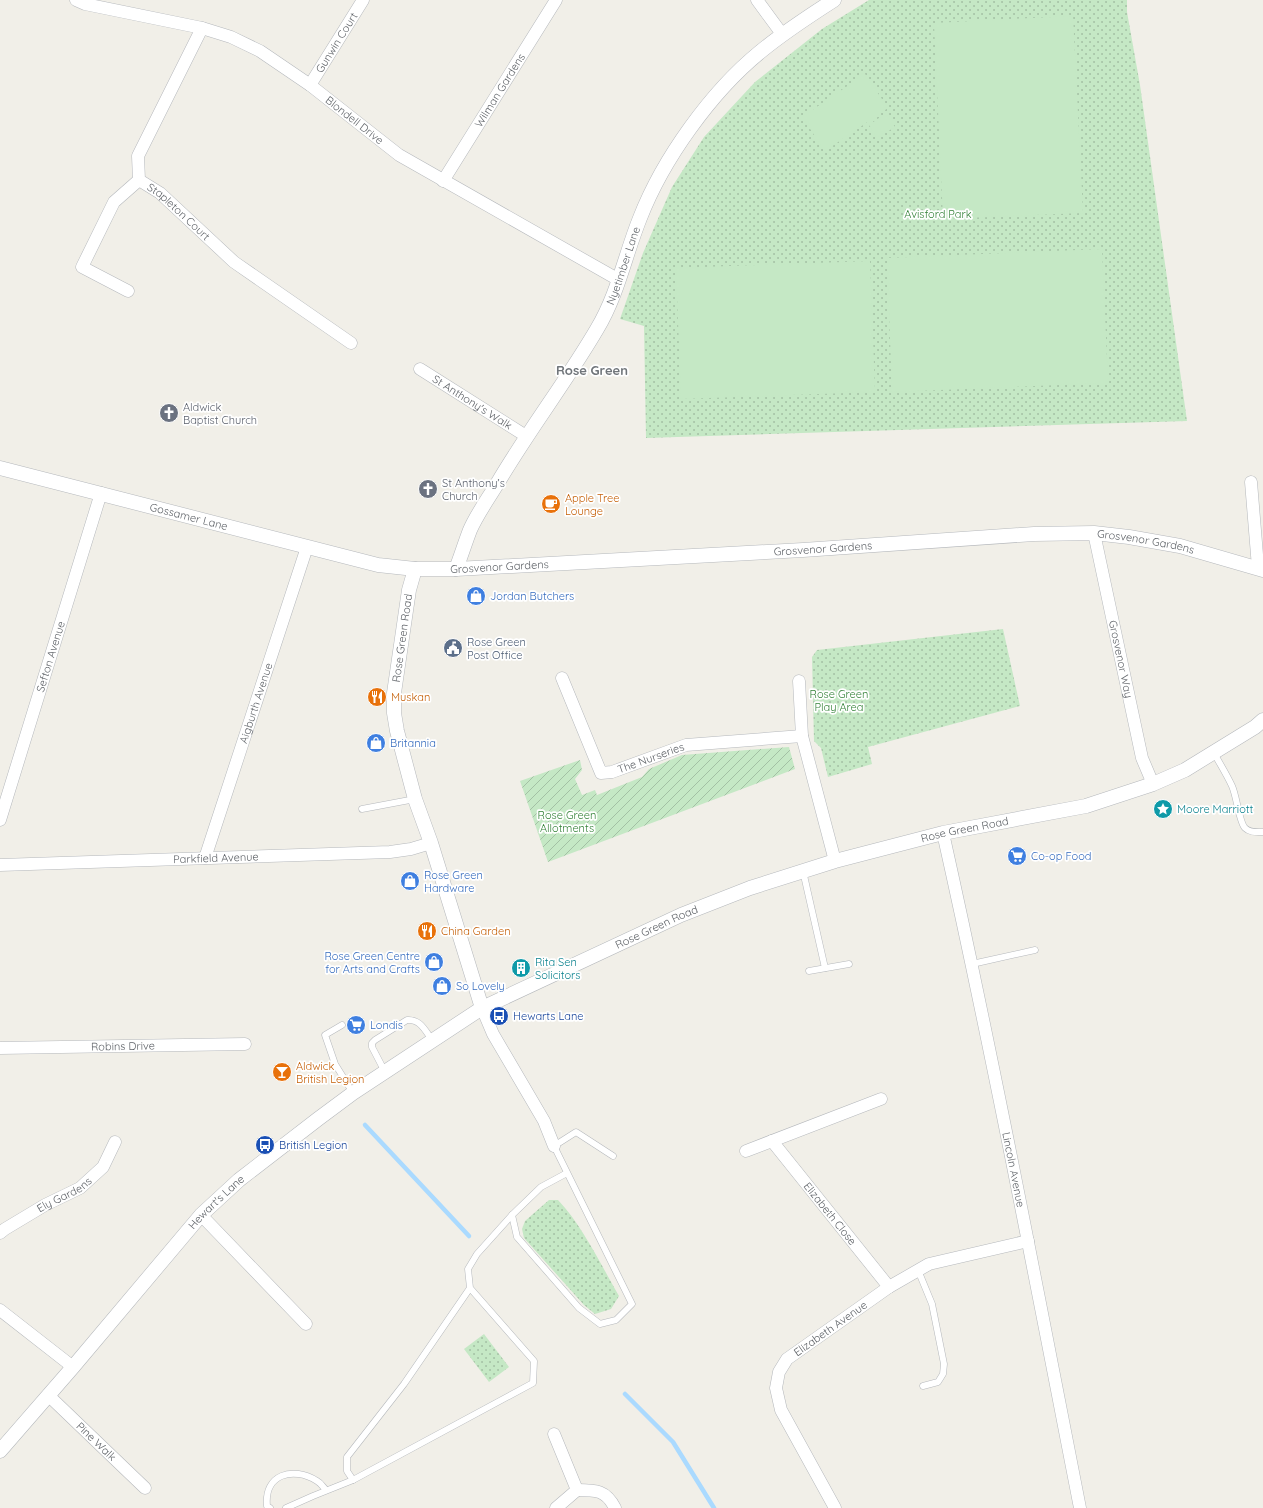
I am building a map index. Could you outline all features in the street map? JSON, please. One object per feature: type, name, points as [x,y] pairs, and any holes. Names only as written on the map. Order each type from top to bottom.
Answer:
[{"type":"street","name":"Blondell Drive","points":[[76,0],[85,4],[202,28],[231,36],[260,51],[310,85],[399,155],[442,181],[619,280]]},
{"type":"street","name":"Gunwin Court","points":[[310,85],[363,0]]},
{"type":"street","name":"Wilman Gardens","points":[[442,181],[556,0]]},
{"type":"street","points":[[757,0],[782,34]]},
{"type":"street","name":"Nyetimber Lane","points":[[456,569],[471,528],[526,436],[599,327],[610,304],[640,218],[660,176],[685,135],[737,73],[758,53],[782,34],[834,0]]},
{"type":"street","name":"Stapleton Court","points":[[202,28],[138,156],[139,180],[160,193],[234,262],[351,343]]},
{"type":"street","points":[[128,290],[82,267],[114,202],[139,180]]},
{"type":"street","name":"St Anthony's Walk","points":[[420,368],[526,436]]},
{"type":"street","name":"Gossamer Lane","points":[[0,468],[378,565]]},
{"type":"street","points":[[1251,482],[1260,568]]},
{"type":"street","name":"Sefton Avenue","points":[[0,820],[101,493]]},
{"type":"street","name":"Grosvenor Gardens","points":[[378,565],[415,569],[456,569],[795,550],[1034,534],[1094,533],[1129,537],[1180,546],[1260,568]]},
{"type":"street","name":"Grosvenor Way","points":[[1094,533],[1142,758],[1153,784]]},
{"type":"street","name":"Aigburth Avenue","points":[[205,858],[307,547]]},
{"type":"street","name":"Rose Green Road","points":[[415,569],[409,590],[394,693],[394,713],[397,731],[415,799],[431,843],[482,1008],[681,915],[750,888],[835,861],[943,833],[1086,806],[1153,784],[1185,770],[1214,753],[1263,720]]},
{"type":"street","name":"The Nurseries","points":[[562,678],[601,773],[612,772],[686,745],[802,736]]},
{"type":"street","points":[[799,681],[802,736],[835,861]]},
{"type":"street","name":"Lincoln Avenue","points":[[943,833],[972,964],[1080,1508]]},
{"type":"street","name":"Parkfield Avenue","points":[[0,866],[390,852],[411,849],[431,843]]},
{"type":"street","points":[[482,1008],[493,1034],[544,1121],[554,1146]]},
{"type":"street","name":"Hewart's Lane","points":[[0,1451],[73,1367],[201,1214],[271,1154],[353,1093],[482,1008]]},
{"type":"street","name":"Robins Drive","points":[[0,1048],[246,1044]]},
{"type":"street","points":[[746,1151],[881,1099]]},
{"type":"street","name":"Elizabeth Close","points":[[772,1141],[889,1287]]},
{"type":"street","name":"Ely Gardens","points":[[0,1234],[5,1229],[45,1205],[80,1188],[103,1167],[115,1142]]},
{"type":"street","points":[[201,1214],[306,1324]]},
{"type":"street","name":"Elizabeth Avenue","points":[[835,1508],[781,1410],[776,1388],[778,1372],[787,1359],[889,1287],[929,1264],[1028,1241]]},
{"type":"street","points":[[0,1310],[73,1367]]},
{"type":"street","name":"Pine Walk","points":[[48,1395],[145,1488]]},
{"type":"street","points":[[554,1434],[577,1490]]},
{"type":"street","points":[[556,1508],[577,1490],[596,1490],[611,1498],[616,1508]]},
{"type":"lane","points":[[1214,753],[1232,785],[1238,802],[1241,823],[1246,830],[1254,833],[1263,832]]},
{"type":"lane","points":[[362,809],[415,799]]},
{"type":"lane","points":[[803,871],[825,968]]},
{"type":"lane","points":[[972,964],[1035,950]]},
{"type":"lane","points":[[809,971],[849,964]]},
{"type":"lane","points":[[385,1072],[372,1047],[374,1040],[407,1020],[416,1020],[420,1023],[433,1041]]},
{"type":"lane","points":[[342,1026],[325,1035],[335,1064],[353,1093]]},
{"type":"lane","points":[[512,1215],[517,1237],[579,1308],[600,1324],[616,1320],[632,1304],[554,1146],[576,1132],[613,1156]]},
{"type":"lane","points":[[286,1508],[353,1480],[533,1382],[534,1361],[470,1288],[468,1269],[477,1254],[512,1215],[541,1187],[567,1173]]},
{"type":"lane","points":[[918,1270],[932,1304],[944,1364],[943,1374],[938,1382],[924,1386]]},
{"type":"lane","points":[[353,1480],[347,1471],[347,1457],[404,1384],[470,1288]]},
{"type":"lane","points":[[270,1508],[267,1506],[266,1495],[271,1483],[286,1474],[300,1473],[318,1482],[326,1490]]},
{"type":"green space","name":"Avisford Park","points":[[869,0],[1127,0],[1127,12],[1140,85],[1187,421],[646,438],[644,326],[620,319],[643,253],[672,187],[704,137],[755,82],[822,29]]},
{"type":"green space","points":[[1073,16],[1083,213],[943,219],[934,23]]},
{"type":"green space","points":[[865,74],[888,108],[825,151],[802,117]]},
{"type":"green space","points":[[886,113],[895,127],[877,138],[869,125]]},
{"type":"green space","points":[[1102,249],[1108,383],[892,392],[887,258]]},
{"type":"green space","points":[[870,261],[875,392],[681,399],[676,268]]},
{"type":"green space","name":"Rose Green Play Area","points":[[1003,629],[1020,706],[868,747],[872,764],[828,777],[821,748],[814,741],[812,657],[817,650]]},
{"type":"green space","name":"Rose Green Allotments","points":[[789,747],[795,769],[548,862],[520,781],[580,760],[582,770],[575,779],[582,795],[595,790],[597,795],[642,777],[649,769],[682,755]]},
{"type":"green space","points":[[549,1200],[558,1200],[567,1210],[583,1233],[598,1259],[619,1296],[611,1309],[595,1314],[584,1305],[524,1238],[522,1229],[525,1221]]},
{"type":"green space","points":[[484,1334],[509,1367],[489,1382],[464,1349]]},
{"type":"waterway","points":[[365,1125],[469,1236]]},
{"type":"waterway","points":[[625,1394],[673,1442],[714,1508]]},
{"type":"place","name":"Aldwick Baptist Church","points":[[169,413]]},
{"type":"place","name":"St Anthony’s Church","points":[[428,489]]},
{"type":"place","name":"Apple Tree Lounge","points":[[551,504]]},
{"type":"place","name":"Jordan Butchers","points":[[476,596]]},
{"type":"place","name":"Rose Green Post Office","points":[[453,648]]},
{"type":"place","name":"Muskan","points":[[377,697]]},
{"type":"place","name":"Britannia","points":[[376,743]]},
{"type":"place","name":"Moore Marriott","points":[[1163,809]]},
{"type":"place","name":"Co-op Food","points":[[1017,856]]},
{"type":"place","name":"Rose Green Hardware","points":[[410,881]]},
{"type":"place","name":"China Garden","points":[[427,931]]},
{"type":"place","name":"Rose Green Centre for Arts and Crafts","points":[[434,962]]},
{"type":"place","name":"Rita Sen Solicitors","points":[[521,968]]},
{"type":"place","name":"So Lovely","points":[[442,986]]},
{"type":"place","name":"Hewarts Lane","points":[[499,1016]]},
{"type":"place","name":"Londis","points":[[356,1025]]},
{"type":"place","name":"Aldwick British Legion","points":[[282,1072]]},
{"type":"place","name":"British Legion","points":[[265,1145]]},
{"type":"district","name":"Rose Green","points":[[592,370]]}]
